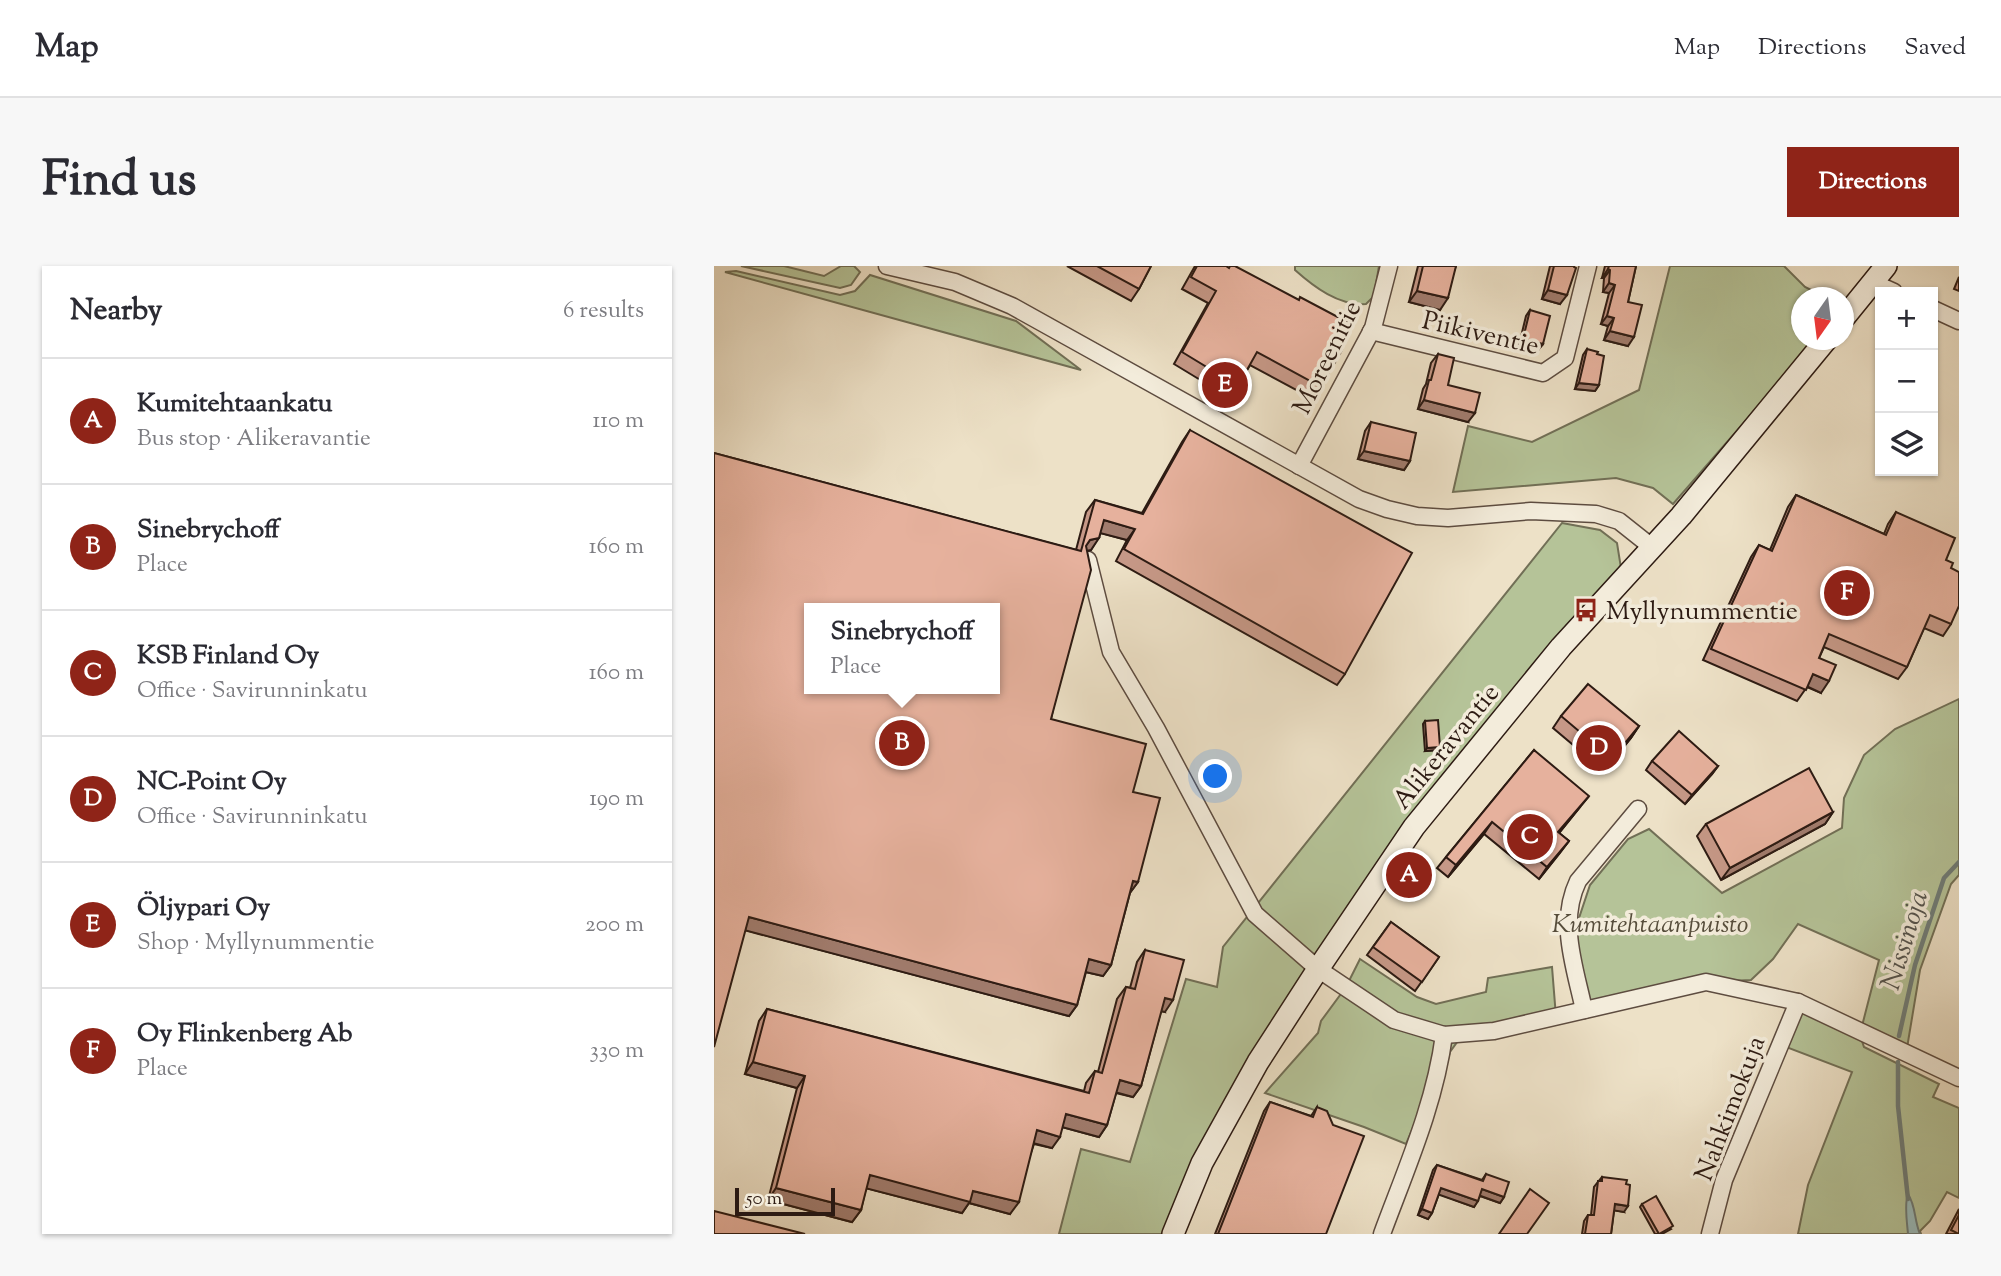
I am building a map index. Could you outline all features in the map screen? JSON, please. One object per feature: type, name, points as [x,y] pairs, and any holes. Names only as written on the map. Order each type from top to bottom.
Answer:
[{"type":"street","points":[[887,266],[955,282],[1012,306],[1359,499],[1417,516],[1448,518],[1531,511],[1596,514],[1619,521],[1653,548]]},
{"type":"street","name":"Moreenitie","points":[[1299,466],[1371,331],[1389,266]]},
{"type":"street","name":"Piikiventie","points":[[1371,331],[1543,373],[1565,358],[1588,266]]},
{"type":"street","points":[[1854,306],[1880,275]]},
{"type":"street","points":[[1938,311],[1959,320]]},
{"type":"street","name":"Alikeravantie","points":[[1172,1234],[1202,1163],[1258,1062],[1414,827],[1562,647],[1653,548],[1818,350]]},
{"type":"street","points":[[1088,560],[1111,652],[1156,728],[1255,914],[1318,969],[1394,1020],[1444,1035],[1494,1031],[1706,982],[1798,1002],[1959,1078]]},
{"type":"street","points":[[1584,1010],[1568,936],[1572,894],[1578,881],[1638,809]]},
{"type":"street","name":"Nahkimokuja","points":[[1710,1234],[1724,1180],[1798,1002]]},
{"type":"street","points":[[1382,1234],[1425,1120],[1440,1065],[1444,1035]]},
{"type":"green space","points":[[741,266],[784,266],[824,276],[841,266],[854,266],[860,272],[851,285],[840,288]]},
{"type":"green space","points":[[1295,266],[1379,266],[1374,296],[1366,304],[1337,299],[1310,283],[1295,270]]},
{"type":"green space","points":[[1670,266],[1784,266],[1805,287],[1791,287],[1791,350],[1807,350],[1673,504],[1653,488],[1616,478],[1453,492],[1468,426],[1532,442],[1639,390]]},
{"type":"green space","points":[[736,271],[840,295],[855,291],[870,275],[1016,321],[1081,370],[725,272]]},
{"type":"green space","points":[[1562,523],[1600,530],[1617,543],[1621,568],[1554,644],[1243,1088],[1173,1234],[1059,1234],[1081,1149],[1130,1162],[1186,979],[1217,987],[1223,947]]},
{"type":"green space","name":"Kumitehtaanpuisto","points":[[1959,699],[1959,875],[1951,884],[1920,970],[1907,1048],[1862,1026],[1879,960],[1798,924],[1773,959],[1751,980],[1706,982],[1584,1010],[1575,930],[1590,885],[1628,839],[1649,829],[1722,893],[1842,828],[1844,798],[1864,755],[1895,729]]},
{"type":"green space","points":[[1360,959],[1417,997],[1436,1004],[1486,992],[1488,978],[1552,967],[1556,1017],[1463,1034],[1450,1052],[1444,1074],[1418,1116],[1406,1144],[1265,1093],[1318,1033],[1321,1021],[1346,987]]},
{"type":"green space","points":[[1799,1007],[1861,1038],[1864,1047],[1939,1084],[1933,1097],[1959,1108],[1959,1198],[1947,1192],[1930,1221],[1920,1231],[1921,1234],[1798,1234],[1808,1185],[1852,1072],[1786,1047]]},
{"type":"water","points":[[1908,1194],[1912,1203],[1920,1234],[1908,1234]]},
{"type":"building","points":[[1097,266],[1151,266],[1139,289]]},
{"type":"building","points":[[1197,266],[1235,266],[1351,324],[1339,348],[1342,350],[1321,387],[1257,352],[1238,386],[1182,352],[1216,291],[1191,277]]},
{"type":"building","points":[[1423,266],[1456,266],[1448,298],[1417,291]]},
{"type":"building","points":[[1554,266],[1576,268],[1567,295],[1548,290]]},
{"type":"building","points":[[1609,266],[1636,266],[1628,302],[1642,305],[1634,337],[1610,331],[1614,318],[1607,316],[1615,285],[1609,283]]},
{"type":"building","points":[[1530,310],[1550,316],[1543,344],[1523,339]]},
{"type":"building","points":[[1587,349],[1604,356],[1599,385],[1579,383]]},
{"type":"building","points":[[1438,354],[1454,358],[1448,385],[1480,393],[1475,413],[1424,400]]},
{"type":"building","points":[[1371,422],[1416,433],[1410,461],[1364,451]]},
{"type":"building","points":[[1190,430],[1412,553],[1345,674],[1124,549],[1135,529],[1104,520],[1099,538],[1090,540],[1086,546],[1091,570],[1051,719],[1146,744],[1133,792],[1160,798],[1138,882],[1133,881],[1111,965],[1089,959],[1077,1005],[749,917],[714,1047],[714,453],[1081,551],[1095,500],[1143,514]]},
{"type":"building","points":[[1796,495],[1886,535],[1896,512],[1955,538],[1946,560],[1953,563],[1951,568],[1959,572],[1959,606],[1951,624],[1930,615],[1907,667],[1829,634],[1819,658],[1836,665],[1829,681],[1813,674],[1806,690],[1711,649],[1759,545],[1772,551]]},
{"type":"building","points":[[1588,684],[1639,726],[1612,759],[1561,716]]},
{"type":"building","points":[[1438,720],[1440,747],[1427,748],[1425,721]]},
{"type":"building","points":[[1679,731],[1718,766],[1692,795],[1652,761]]},
{"type":"building","points":[[1534,750],[1589,796],[1558,832],[1569,841],[1547,867],[1492,822],[1456,865],[1446,857]]},
{"type":"building","points":[[1809,768],[1833,812],[1730,868],[1706,824]]},
{"type":"building","points":[[1391,922],[1439,957],[1422,982],[1373,947]]},
{"type":"building","points":[[1145,950],[1184,960],[1173,1000],[1165,998],[1141,1086],[1120,1080],[1107,1125],[1066,1114],[1060,1137],[1037,1130],[1019,1202],[973,1191],[970,1202],[870,1175],[861,1210],[776,1188],[805,1076],[753,1062],[767,1009],[1089,1093],[1095,1071],[1102,1073],[1126,987],[1135,989]]},
{"type":"building","points":[[1270,1102],[1313,1117],[1317,1107],[1327,1111],[1333,1125],[1364,1136],[1326,1234],[1218,1234]]},
{"type":"building","points":[[1437,1165],[1483,1181],[1486,1174],[1509,1182],[1504,1197],[1482,1189],[1478,1201],[1441,1188],[1432,1213],[1422,1209]]},
{"type":"building","points":[[1602,1177],[1627,1180],[1626,1184],[1630,1185],[1628,1206],[1615,1204],[1611,1234],[1585,1234],[1588,1215],[1594,1215],[1598,1181],[1602,1181]]},
{"type":"building","points":[[1530,1189],[1549,1203],[1527,1234],[1499,1234]]},
{"type":"building","points":[[1656,1196],[1673,1226],[1659,1234],[1642,1204]]},
{"type":"building","points":[[714,1211],[805,1234],[714,1234]]},
{"type":"building","points":[[1959,1215],[1959,1234],[1951,1230]]},
{"type":"waterway","name":"Nissinoja","points":[[1899,1036],[1915,965],[1944,878],[1959,862]]},
{"type":"waterway","name":"Nissinoja","points":[[1898,1062],[1898,1106],[1908,1199]]},
{"type":"place","name":"Öljypari Oy","points":[[1225,385]]},
{"type":"place","name":"Oy Flinkenberg Ab","points":[[1847,593]]},
{"type":"place","name":"Myllynummentie","points":[[1586,610]]},
{"type":"place","name":"Sinebrychoff","points":[[902,743]]},
{"type":"place","name":"NC-Point Oy","points":[[1599,748]]},
{"type":"place","name":"KSB Finland Oy","points":[[1530,837]]},
{"type":"place","name":"Kumitehtaankatu","points":[[1409,875]]}]
